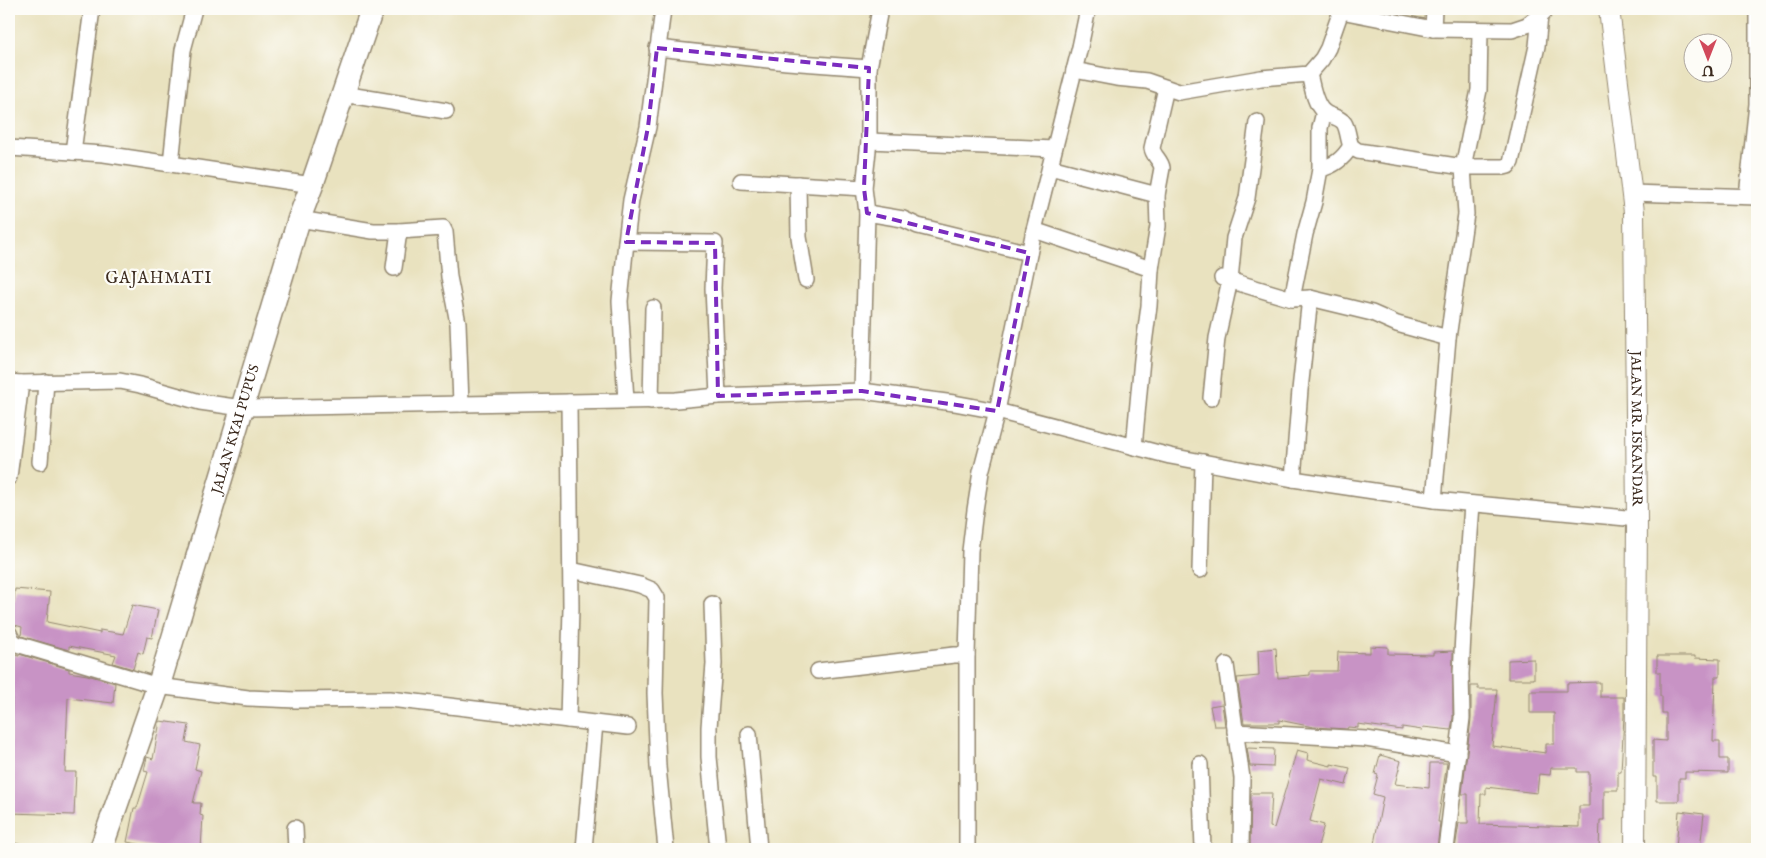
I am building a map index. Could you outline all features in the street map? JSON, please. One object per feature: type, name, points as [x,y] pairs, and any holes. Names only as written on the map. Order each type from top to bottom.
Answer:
[{"type":"main road","name":"JALAN KYAI PUPUS","points":[[101,849],[158,686],[299,219],[372,9]]},
{"type":"main road","name":"JALAN MR. ISKANDAR","points":[[1609,9],[1634,212],[1637,518],[1635,849]]},
{"type":"street","points":[[73,152],[92,9]]},
{"type":"street","points":[[171,163],[183,50],[194,9]]},
{"type":"street","points":[[626,401],[620,302],[631,200],[648,127],[663,9]]},
{"type":"street","points":[[862,391],[867,212],[864,188],[869,141],[869,68],[880,9]]},
{"type":"street","points":[[967,849],[967,655],[970,551],[975,510],[981,472],[997,411],[1034,230],[1088,9]]},
{"type":"street","points":[[1433,29],[1434,9]]},
{"type":"street","points":[[1632,193],[1752,196],[1757,104],[1757,9]]},
{"type":"street","points":[[1074,70],[1116,78],[1142,80],[1179,92],[1186,92],[1244,81],[1309,74],[1322,59],[1328,48],[1342,10],[1433,29],[1480,30],[1512,30],[1526,26],[1544,12]]},
{"type":"street","points":[[1350,146],[1364,152],[1463,167],[1504,167],[1510,164],[1544,12]]},
{"type":"street","points":[[1434,500],[1448,338],[1466,214],[1463,167],[1479,90],[1480,30]]},
{"type":"street","points":[[657,48],[787,62],[869,68]]},
{"type":"street","points":[[1309,74],[1317,102],[1324,112],[1343,122],[1350,146],[1346,154],[1335,164],[1320,169]]},
{"type":"street","points":[[1134,447],[1149,306],[1151,269],[1158,226],[1157,195],[1162,165],[1153,153],[1152,148],[1166,88]]},
{"type":"street","points":[[343,94],[446,111]]},
{"type":"street","points":[[1292,299],[1320,169],[1320,128],[1324,112]]},
{"type":"street","points":[[1211,398],[1225,279],[1234,238],[1247,198],[1257,122]]},
{"type":"street","points":[[869,141],[1054,149]]},
{"type":"street","points":[[9,148],[104,154],[312,185]]},
{"type":"street","points":[[1050,167],[1157,195]]},
{"type":"street","points":[[742,181],[864,188]]},
{"type":"street","points":[[798,184],[799,237],[806,280]]},
{"type":"street","points":[[867,212],[903,219],[918,226],[1029,253]]},
{"type":"street","points":[[299,219],[373,231],[443,228],[445,232],[448,277],[458,323],[461,404]]},
{"type":"street","points":[[1034,230],[1151,269]]},
{"type":"street","points":[[394,268],[399,231]]},
{"type":"street","points":[[626,242],[715,243],[714,288],[718,396]]},
{"type":"street","points":[[1225,279],[1292,299],[1310,298],[1372,313],[1397,324],[1448,338]]},
{"type":"street","points":[[1294,479],[1300,390],[1310,298]]},
{"type":"street","points":[[650,400],[653,308]]},
{"type":"street","points":[[9,477],[15,383],[120,381],[140,384],[200,402],[242,408],[626,401],[862,391],[954,403],[997,411],[1134,447],[1294,479],[1434,500],[1637,518]]},
{"type":"street","points":[[40,462],[46,382]]},
{"type":"street","points":[[568,402],[571,570],[568,720]]},
{"type":"street","points":[[1200,570],[1203,462]]},
{"type":"street","points":[[1446,849],[1462,718],[1462,666],[1472,504]]},
{"type":"street","points":[[571,570],[640,584],[652,590],[657,598],[655,693],[658,768],[666,849]]},
{"type":"street","points":[[712,604],[714,664],[709,727],[709,756],[718,849]]},
{"type":"street","points":[[9,633],[12,640],[17,644],[158,686],[248,698],[296,700],[390,699],[628,727]]},
{"type":"street","points":[[818,671],[967,655]]},
{"type":"street","points":[[1226,664],[1242,778],[1241,849]]},
{"type":"street","points":[[584,849],[595,723]]},
{"type":"street","points":[[1235,732],[1366,739],[1458,754]]},
{"type":"street","points":[[749,734],[759,849]]},
{"type":"street","points":[[1200,764],[1203,849]]},
{"type":"street","points":[[296,828],[296,849]]},
{"type":"lane","points":[[9,846],[20,849]]},
{"type":"highlighted area","points":[[657,48],[869,68],[864,188],[867,213],[1029,253],[997,411],[862,391],[718,396],[715,243],[626,242],[648,127]]},
{"type":"building","points":[[15,589],[50,592],[47,622],[100,633],[100,630],[123,634],[132,605],[158,610],[152,638],[147,637],[143,654],[138,652],[133,669],[113,663],[116,655],[69,646],[69,650],[21,636],[22,627],[11,624]]},
{"type":"building","points":[[1370,646],[1388,647],[1388,654],[1433,655],[1433,652],[1453,651],[1453,718],[1451,730],[1423,727],[1422,730],[1402,727],[1402,730],[1358,724],[1358,728],[1348,727],[1347,729],[1313,727],[1279,720],[1279,723],[1244,723],[1237,678],[1259,676],[1258,650],[1276,648],[1278,678],[1310,675],[1310,671],[1337,671],[1338,652],[1370,653]]},
{"type":"building","points":[[19,654],[69,669],[69,672],[115,683],[113,703],[68,698],[65,772],[76,772],[74,815],[9,813],[13,655],[19,656]]},
{"type":"building","points":[[1657,656],[1695,656],[1695,658],[1720,659],[1720,677],[1715,677],[1713,741],[1720,741],[1720,759],[1728,759],[1728,773],[1685,772],[1685,778],[1679,778],[1679,801],[1657,801],[1657,777],[1653,777],[1653,740],[1666,741],[1666,713],[1662,713],[1660,672],[1657,672]]},
{"type":"building","points":[[1534,659],[1534,679],[1508,679],[1508,660]]},
{"type":"building","points":[[1600,682],[1600,697],[1624,697],[1621,772],[1618,772],[1618,790],[1604,790],[1604,820],[1600,820],[1599,849],[1455,849],[1459,823],[1468,823],[1468,794],[1462,794],[1471,719],[1471,686],[1478,686],[1478,689],[1497,689],[1492,746],[1546,753],[1546,744],[1554,744],[1554,713],[1530,713],[1530,691],[1567,691],[1567,683]],"holes":[[[1551,768],[1577,768],[1577,772],[1589,772],[1589,806],[1579,806],[1579,827],[1480,824],[1481,794],[1486,794],[1486,787],[1537,793],[1539,774],[1550,775]]]},
{"type":"building","points":[[1222,704],[1225,726],[1214,726],[1210,706]]},
{"type":"building","points":[[160,721],[189,725],[186,742],[200,745],[195,769],[201,771],[193,803],[201,803],[200,815],[203,816],[201,849],[165,849],[127,842],[134,808],[137,808],[148,772],[144,771],[147,757],[153,759]]},
{"type":"building","points":[[1247,748],[1274,749],[1273,767],[1250,766]]},
{"type":"building","points":[[1297,750],[1308,753],[1307,760],[1331,766],[1331,764],[1350,768],[1346,785],[1321,779],[1310,821],[1324,825],[1317,849],[1250,849],[1251,793],[1272,793],[1270,827],[1274,828]]},
{"type":"building","points":[[1380,755],[1401,761],[1395,784],[1429,788],[1430,763],[1447,763],[1438,822],[1440,822],[1437,849],[1373,849],[1383,797],[1373,794],[1378,775],[1375,774]]},
{"type":"building","points":[[1679,811],[1704,814],[1700,849],[1676,849]]},
{"type":"district","name":"GAJAHMATI","points":[[159,279]]}]
